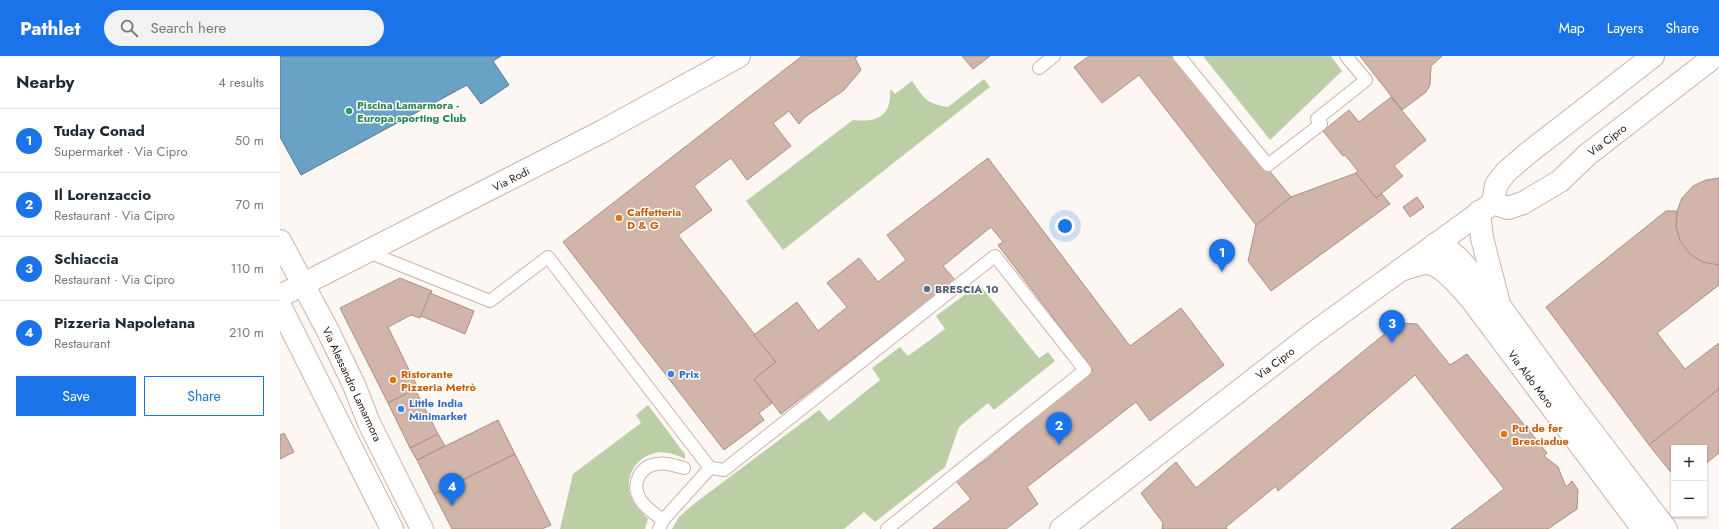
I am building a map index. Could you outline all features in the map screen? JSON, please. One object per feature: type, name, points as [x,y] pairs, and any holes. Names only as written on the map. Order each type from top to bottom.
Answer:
[{"type":"street","name":"Via Rodi","points":[[280,296],[603,131],[739,56]]},
{"type":"street","points":[[1486,208],[1496,185],[1506,172],[1528,152],[1653,56]]},
{"type":"street","name":"Via Cipro","points":[[1061,529],[1315,332],[1399,270],[1486,208],[1508,208],[1523,203],[1560,182],[1587,155],[1715,56]]},
{"type":"street","name":"Via Aldo Moro","points":[[1486,208],[1482,238],[1499,305]]},
{"type":"street","name":"Via Alessandro Lamarmora","points":[[280,241],[328,331],[354,385],[369,423],[422,529]]},
{"type":"street","name":"Via Aldo Moro","points":[[1434,245],[1447,249],[1459,259],[1499,305],[1664,528]]},
{"type":"street","name":"Via Aldo Moro","points":[[1399,270],[1429,263],[1449,275],[1475,305],[1643,529]]},
{"type":"street","points":[[280,306],[392,529]]},
{"type":"lane","points":[[1039,68],[1054,56]]},
{"type":"lane","points":[[1179,56],[1268,166],[1320,124],[1317,120],[1366,80],[1346,56]]},
{"type":"lane","points":[[368,252],[490,301],[548,257],[710,468],[724,470],[995,256],[1085,370],[887,529]]},
{"type":"lane","points":[[684,468],[657,463],[646,467],[640,474],[636,485],[640,499],[661,525],[710,468]]},
{"type":"green space","points":[[1203,56],[1331,56],[1342,71],[1270,140]]},
{"type":"green space","points":[[984,79],[990,87],[783,250],[746,201],[853,120],[870,120],[882,115],[889,105],[890,89],[895,94],[912,81],[930,102],[948,107]]},
{"type":"green space","points":[[979,284],[1039,358],[1048,352],[1055,361],[994,410],[988,403],[959,427],[945,467],[875,522],[864,512],[844,529],[672,529],[679,517],[695,503],[819,410],[829,421],[880,380],[872,368],[900,347],[908,356],[945,329],[936,316]]},
{"type":"green space","points":[[648,405],[685,454],[685,459],[669,453],[660,452],[640,460],[632,471],[629,490],[634,503],[648,519],[645,529],[560,529],[573,474],[641,423],[636,415]]},
{"type":"water","name":"Piscina Lamarmora - Europa sporting Club","points":[[280,56],[501,56],[493,61],[509,85],[481,104],[467,85],[301,175],[280,137]]},
{"type":"building","points":[[802,56],[858,56],[855,58],[861,70],[844,90],[805,117],[799,124],[789,111],[773,123],[791,146],[747,180],[731,158],[694,186],[712,210],[678,235],[776,362],[754,379],[772,403],[759,413],[764,420],[724,450],[563,242]]},
{"type":"building","points":[[962,56],[990,56],[973,69]]},
{"type":"building","points":[[1089,56],[1175,56],[1291,197],[1256,225],[1139,75],[1102,103],[1074,67]]},
{"type":"building","points":[[1360,56],[1442,56],[1431,66],[1430,85],[1426,92],[1402,110]]},
{"type":"building","points":[[1391,97],[1426,140],[1394,166],[1403,176],[1376,198],[1356,173],[1358,171],[1345,155],[1343,156],[1323,131],[1349,110],[1359,122]]},
{"type":"building","points":[[988,158],[1130,346],[1181,308],[1224,365],[1150,421],[1136,402],[1027,487],[1038,504],[1006,529],[933,529],[971,499],[956,481],[987,459],[1093,370],[998,245],[1003,242],[991,227],[943,266],[955,280],[781,414],[754,379],[776,362],[754,335],[797,302],[818,331],[847,307],[827,283],[859,258],[878,282],[906,260],[887,235]]},
{"type":"building","points":[[1356,173],[1376,198],[1382,194],[1390,204],[1271,291],[1248,261],[1256,225],[1291,197]]},
{"type":"building","points":[[1719,178],[1719,265],[1716,266],[1702,262],[1690,254],[1680,241],[1676,226],[1677,211],[1682,198],[1693,186],[1706,180]]},
{"type":"building","points":[[1417,197],[1424,207],[1410,217],[1403,207]]},
{"type":"building","points":[[1666,211],[1677,211],[1676,226],[1680,241],[1690,254],[1702,262],[1719,265],[1719,285],[1657,333],[1685,369],[1719,343],[1719,389],[1649,445],[1546,307]]},
{"type":"building","points":[[400,278],[432,291],[420,318],[411,315],[388,327],[418,388],[388,403],[340,308]]},
{"type":"building","points":[[430,293],[474,311],[465,334],[421,316]]},
{"type":"building","points":[[1398,323],[1417,324],[1450,365],[1467,354],[1547,453],[1544,456],[1558,467],[1566,487],[1572,481],[1578,490],[1577,509],[1548,529],[1451,529],[1504,489],[1415,375],[1278,491],[1276,486],[1226,527],[1227,529],[1162,529],[1163,523],[1141,493],[1176,462],[1196,488]]},
{"type":"building","points":[[415,389],[438,434],[410,448],[388,403]]},
{"type":"building","points":[[1719,389],[1719,453],[1707,463],[1707,445],[1671,445],[1671,472],[1649,445]]},
{"type":"building","points":[[498,420],[515,454],[434,494],[417,460]]},
{"type":"building","points":[[284,433],[294,452],[280,459],[280,435]]},
{"type":"building","points":[[438,434],[445,446],[417,460],[410,448]]},
{"type":"building","points":[[515,454],[551,525],[542,529],[452,529],[434,494]]},
{"type":"place","name":"Piscina Lamarmora - Europa sporting Club","points":[[349,111]]},
{"type":"place","name":"Caffetteria D & G","points":[[619,218]]},
{"type":"place","name":"Tuday Conad","points":[[1222,272]]},
{"type":"place","name":"BRESCIA 10","points":[[927,289]]},
{"type":"place","name":"Schiaccia","points":[[1392,343]]},
{"type":"place","name":"Prix","points":[[671,374]]},
{"type":"place","name":"Ristorante Pizzeria Metrò","points":[[393,380]]},
{"type":"place","name":"Little India Minimarket","points":[[401,409]]},
{"type":"place","name":"Put de fer Bresciadue","points":[[1504,434]]},
{"type":"place","name":"Il Lorenzaccio","points":[[1059,445]]},
{"type":"place","name":"Pizzeria Napoletana","points":[[452,506]]}]
